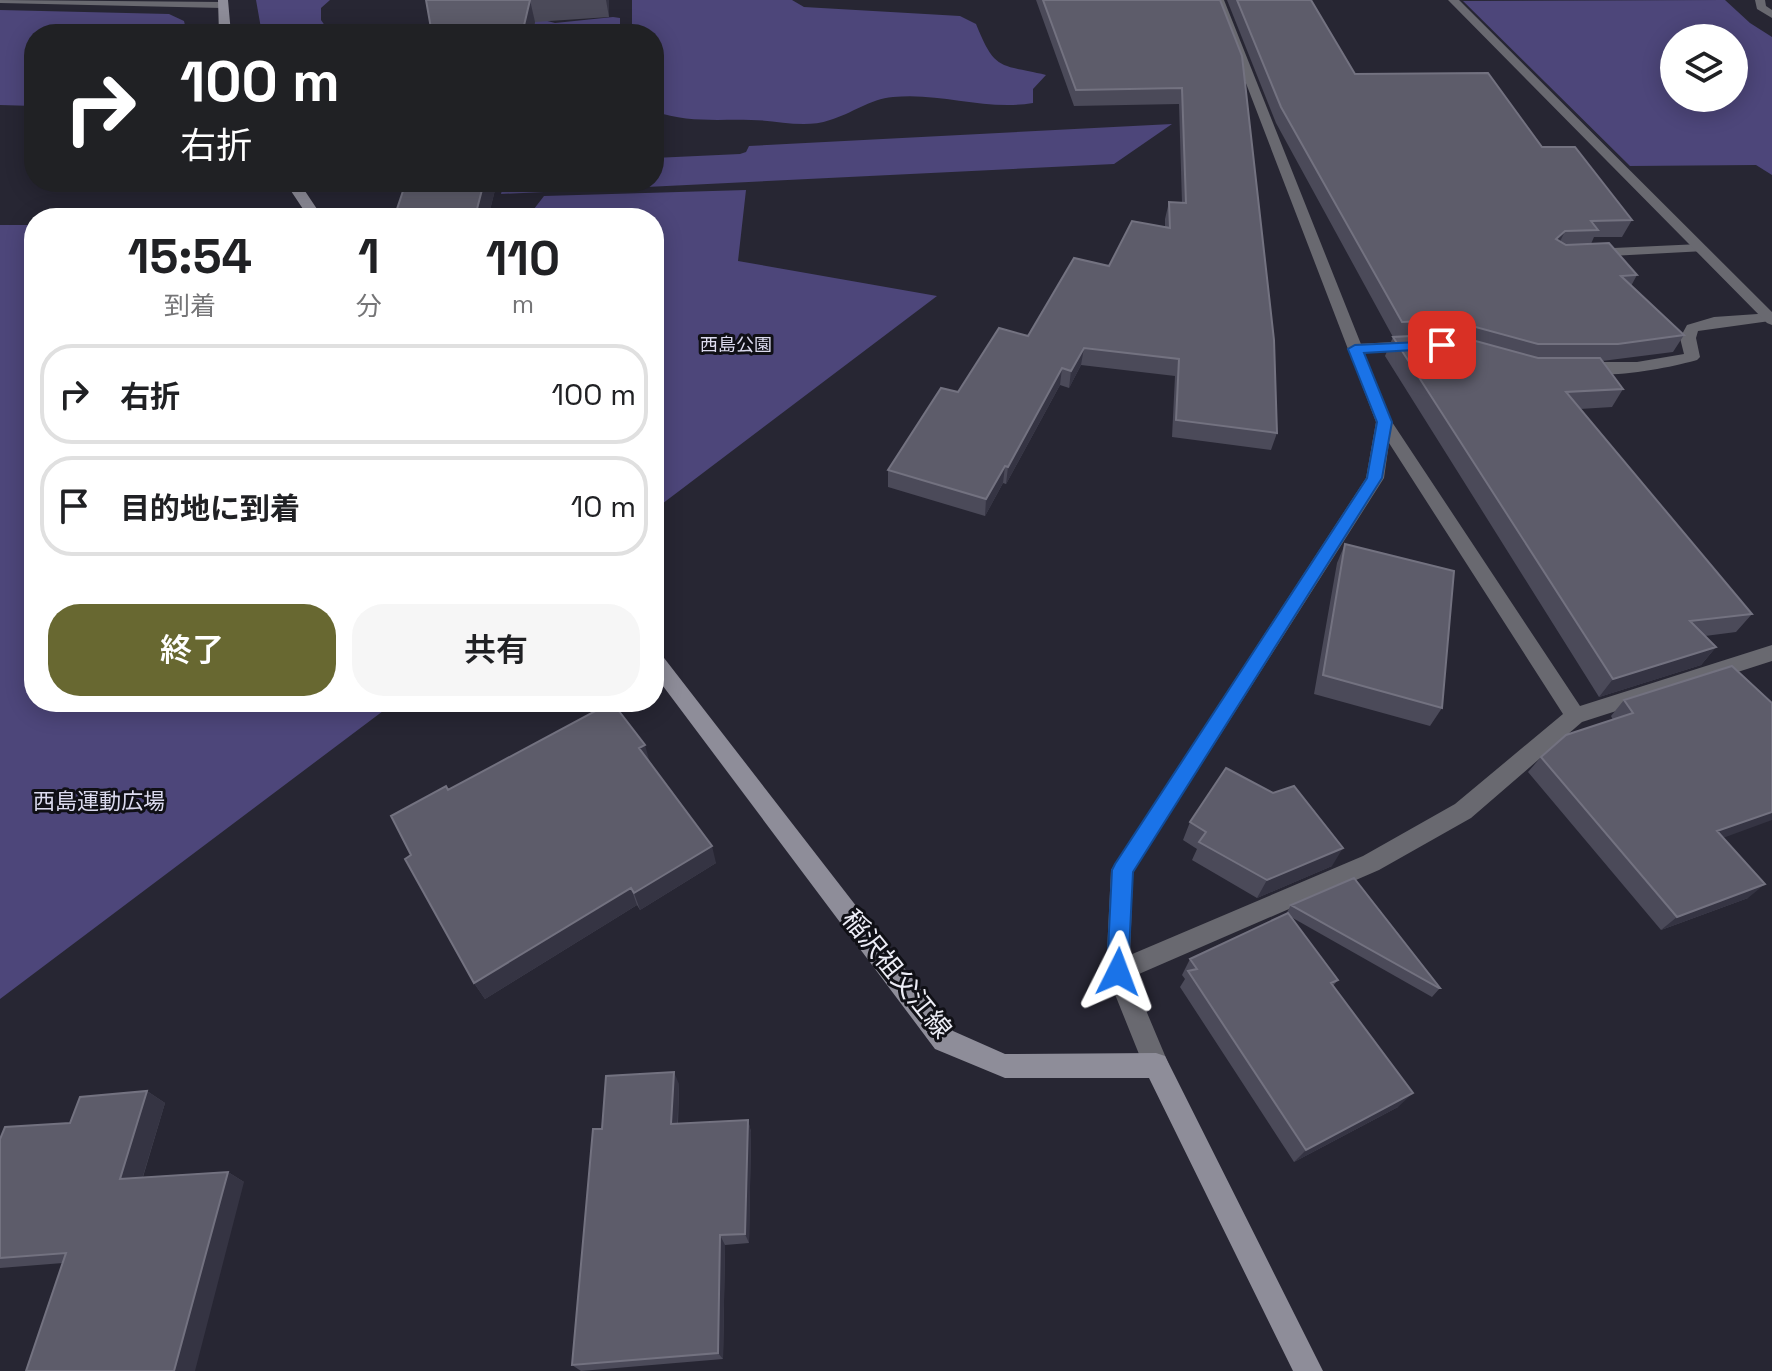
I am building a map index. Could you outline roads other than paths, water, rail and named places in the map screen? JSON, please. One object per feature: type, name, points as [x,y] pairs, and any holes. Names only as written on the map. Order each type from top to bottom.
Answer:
[{"type":"main road","points":[[222,3],[224,24]]},
{"type":"main road","name":"稲沢祖父江線","points":[[664,672],[944,1040],[1005,1066],[1156,1065]]},
{"type":"main road","points":[[1156,1065],[1308,1371]]},
{"type":"street","points":[[0,0],[222,3]]},
{"type":"street","points":[[1219,0],[1384,422],[1575,716]]},
{"type":"street","points":[[1453,0],[1771,319]]},
{"type":"street","points":[[1760,0],[1761,7],[1772,15]]},
{"type":"street","points":[[1573,254],[1700,248]]},
{"type":"street","points":[[1570,367],[1608,369],[1673,362],[1692,357],[1688,338],[1692,328],[1714,322],[1771,319]]},
{"type":"street","points":[[1355,349],[1428,346]]},
{"type":"street","points":[[1156,1065],[1118,972],[1122,870],[1375,478],[1384,422]]},
{"type":"street","points":[[1118,972],[1371,863],[1463,811],[1575,716],[1772,653]]},
{"type":"park label","name":"西島公園","points":[[736,344]]},
{"type":"park label","name":"西島運動広場","points":[[99,801]]}]
